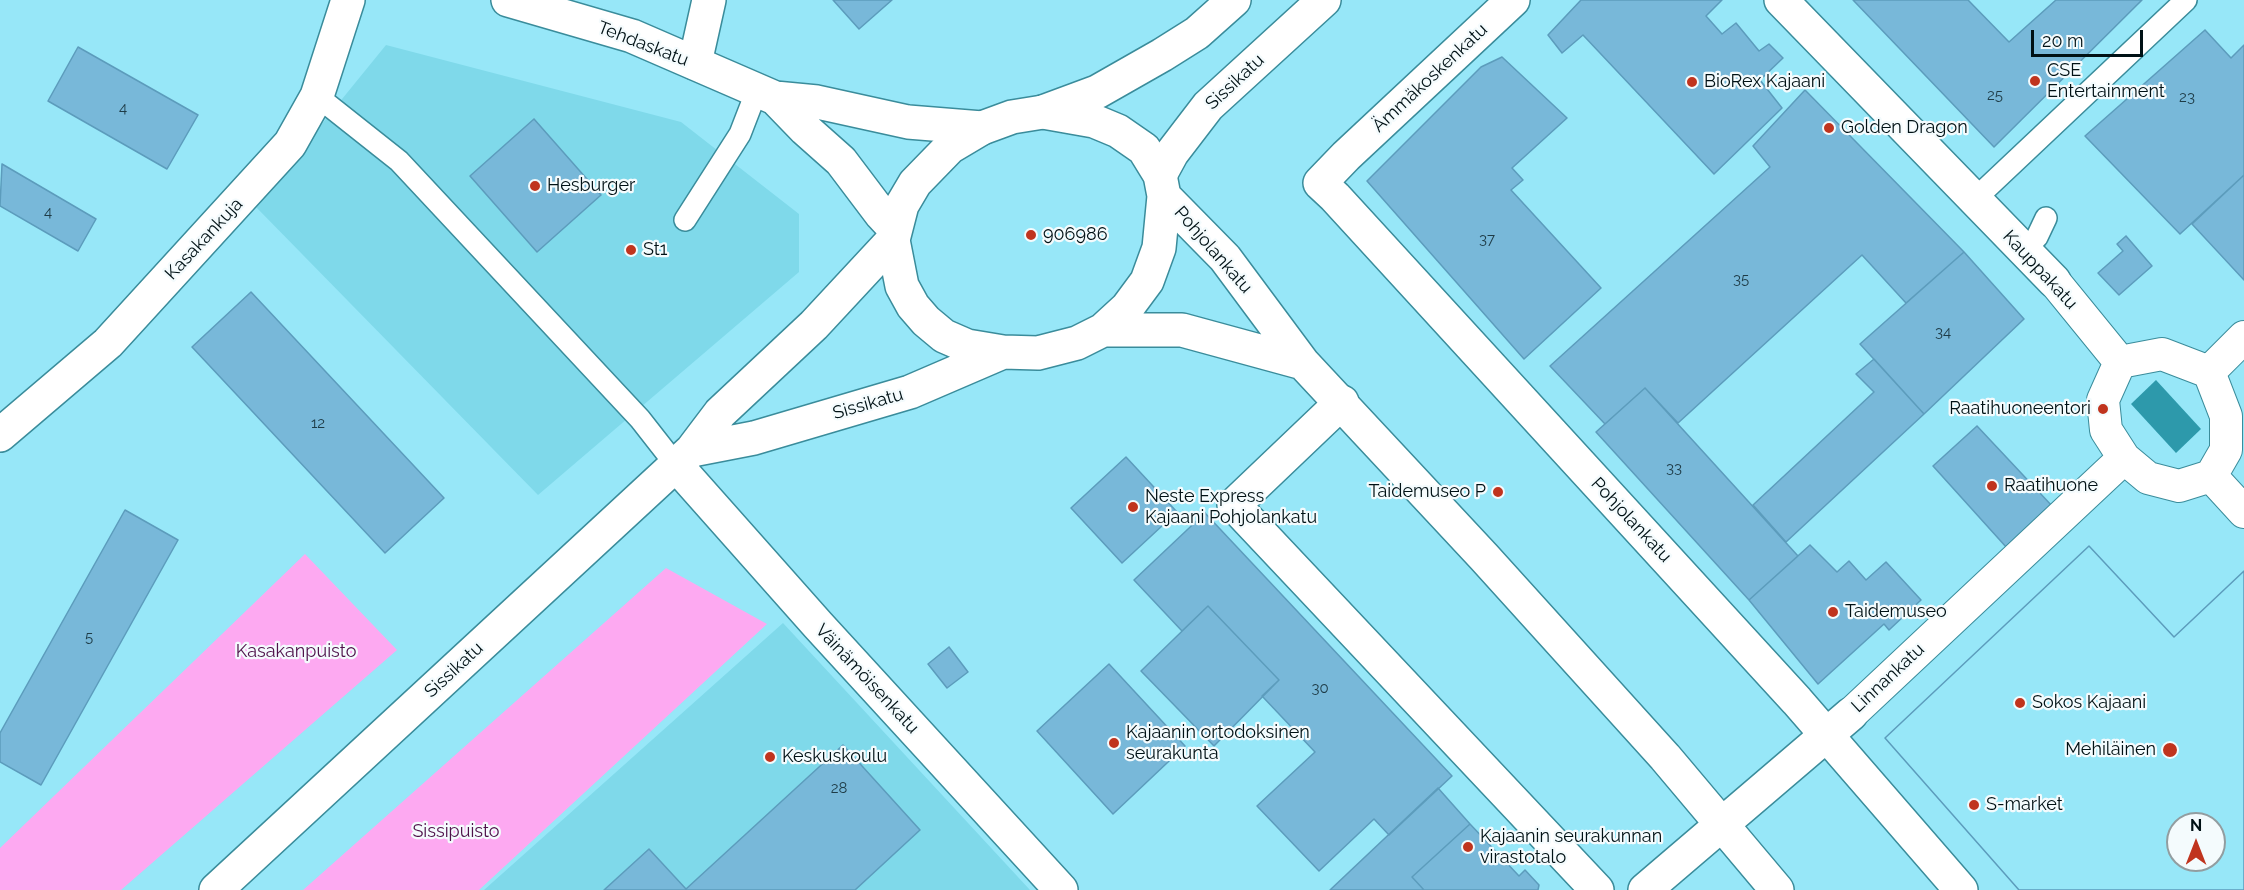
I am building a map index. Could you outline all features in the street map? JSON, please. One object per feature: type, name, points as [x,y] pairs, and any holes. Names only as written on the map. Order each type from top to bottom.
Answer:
[{"type":"street","name":"Kasakankuja","points":[[0,435],[108,344],[290,144],[317,96],[348,0]]},
{"type":"street","name":"Tehdaskatu","points":[[508,0],[632,36],[766,94],[817,102],[908,122],[982,128]]},
{"type":"street","points":[[695,63],[709,0]]},
{"type":"street","points":[[1162,186],[1160,248],[1147,281],[1127,308],[1103,330],[1077,344],[1038,353],[1004,352],[967,346],[944,336],[926,321],[913,306],[902,286],[894,234],[902,205],[915,183],[950,147],[982,128],[1012,117],[1042,112],[1097,92],[1197,33],[1234,0]]},
{"type":"street","name":"Sissikatu","points":[[1162,186],[1172,153],[1208,106],[1324,0]]},
{"type":"street","name":"Ämmäkoskenkatu","points":[[1346,156],[1513,0]]},
{"type":"street","name":"Kauppakatu","points":[[1781,0],[2025,250],[2054,281],[2120,362]]},
{"type":"street","name":"Tehdaskatu","points":[[766,94],[841,161],[894,234]]},
{"type":"street","name":"Pohjolankatu","points":[[1042,112],[1069,114],[1118,131],[1144,150],[1162,186],[1225,258],[1303,363],[1342,402],[1665,757],[1777,890]]},
{"type":"street","name":"Pohjolankatu","points":[[1346,156],[1320,183],[1335,196],[1839,724],[1961,890]]},
{"type":"street","name":"Sissikatu","points":[[216,890],[684,457],[720,413],[814,325],[894,234]]},
{"type":"street","name":"Pohjolankatu","points":[[1103,330],[1182,330],[1303,363]]},
{"type":"street","points":[[2209,372],[2244,337]]},
{"type":"street","name":"Sissikatu","points":[[684,457],[910,392],[1004,352]]},
{"type":"street","points":[[2162,354],[2209,372],[2226,416],[2226,450],[2211,476],[2179,486],[2148,478],[2124,458],[2106,430],[2103,400],[2120,362],[2162,354]]},
{"type":"street","points":[[1342,402],[1234,505],[1597,890]]},
{"type":"street","name":"Väinämöisenkatu","points":[[684,457],[818,625],[1061,890]]},
{"type":"street","name":"Linnankatu","points":[[1645,890],[1839,724],[2124,458]]},
{"type":"street","points":[[2211,476],[2244,512]]},
{"type":"lane","points":[[1974,200],[2186,0]]},
{"type":"lane","points":[[685,220],[766,94]]},
{"type":"lane","points":[[317,96],[399,161],[640,419],[684,457]]},
{"type":"lane","points":[[2025,250],[2037,237],[2046,218]]},
{"type":"shaded area","points":[[386,45],[681,122],[799,214],[799,272],[538,495],[255,206]]},
{"type":"shaded area","points":[[2156,380],[2201,429],[2176,453],[2131,404]]},
{"type":"shaded area","name":"Keskuskoulu","points":[[783,623],[1030,890],[484,890]]},
{"type":"green space","name":"Kasakanpuisto","points":[[305,554],[397,650],[121,890],[0,890],[0,848]]},
{"type":"green space","name":"Sissipuisto","points":[[666,568],[767,624],[479,890],[303,890]]},
{"type":"building","points":[[833,0],[892,0],[859,29]]},
{"type":"building","points":[[1581,0],[1722,0],[1706,16],[1722,34],[1736,23],[1759,51],[1769,44],[1783,58],[1760,80],[1782,108],[1714,174],[1583,35],[1562,53],[1548,35]]},
{"type":"building","points":[[1853,0],[1968,0],[2009,42],[2056,0],[2142,0],[1994,147]]},
{"type":"building","points":[[2205,30],[2231,58],[2244,45],[2244,175],[2180,234],[2085,136]]},
{"type":"building","points":[[78,47],[198,115],[167,169],[48,101]]},
{"type":"building","points":[[1502,57],[1567,118],[1512,168],[1523,180],[1511,190],[1601,288],[1524,359],[1367,181],[1481,67]]},
{"type":"building","points":[[1805,90],[1964,252],[1906,303],[1862,255],[1678,423],[1645,388],[1605,424],[1550,366],[1770,167],[1753,146]]},
{"type":"building","name":"Hesburger","points":[[534,119],[601,195],[537,252],[470,176]]},
{"type":"building","points":[[2,164],[96,219],[78,251],[0,206]]},
{"type":"building","points":[[2244,175],[2244,280],[2192,224]]},
{"type":"building","points":[[2126,236],[2152,266],[2119,295],[2098,273],[2123,251],[2117,244]]},
{"type":"building","points":[[1964,252],[2024,319],[1924,414],[1860,344]]},
{"type":"building","points":[[251,292],[444,498],[385,553],[192,347]]},
{"type":"building","points":[[1874,359],[1924,414],[1786,542],[1753,505],[1874,392],[1856,374]]},
{"type":"building","points":[[1645,388],[1798,556],[1749,600],[1596,432]]},
{"type":"building","name":"Raatihuone","points":[[1977,426],[2053,507],[2007,548],[1933,466]]},
{"type":"building","points":[[1126,457],[1177,512],[1122,563],[1071,508]]},
{"type":"building","points":[[125,510],[178,540],[41,785],[0,762],[0,733]]},
{"type":"building","points":[[1205,513],[1452,776],[1389,835],[1374,819],[1319,871],[1257,806],[1315,752],[1262,696],[1279,680],[1208,606],[1182,631],[1134,580]]},
{"type":"building","name":"Taidemuseo","points":[[1810,545],[1837,572],[1849,561],[1866,580],[1886,562],[1921,600],[1889,630],[1884,624],[1818,684],[1749,600]]},
{"type":"building","points":[[2089,546],[2174,637],[2244,571],[2244,890],[2019,890],[1885,738]]},
{"type":"building","points":[[2089,546],[2174,637],[2244,571],[2244,890],[2019,890],[1885,738]]},
{"type":"building","points":[[1208,606],[1279,680],[1214,746],[1141,671]]},
{"type":"building","points":[[949,647],[968,672],[947,688],[928,664]]},
{"type":"building","points":[[1109,664],[1185,746],[1113,814],[1037,731]]},
{"type":"building","points":[[843,745],[920,830],[855,890],[604,890],[649,849],[686,889]]},
{"type":"building","points":[[1438,788],[1470,824],[1412,877],[1424,890],[1330,890]]},
{"type":"building","name":"Kajaanin seurakunnan virastotalo","points":[[1470,824],[1519,876],[1525,870],[1539,885],[1538,890],[1424,890],[1412,877]]},
{"type":"place","name":"CSE Entertainment","points":[[2035,81]]},
{"type":"place","name":"BioRex Kajaani","points":[[1692,82]]},
{"type":"place","name":"Golden Dragon","points":[[1829,128]]},
{"type":"place","name":"Hesburger","points":[[535,186]]},
{"type":"place","name":"906986","points":[[1031,235]]},
{"type":"place","name":"St1","points":[[631,250]]},
{"type":"place","name":"Raatihuoneentori","points":[[2103,409]]},
{"type":"place","name":"Raatihuone","points":[[1992,486]]},
{"type":"place","name":"Taidemuseo P","points":[[1498,492]]},
{"type":"place","name":"Neste Express Kajaani Pohjolankatu","points":[[1133,507]]},
{"type":"place","name":"Taidemuseo","points":[[1833,612]]},
{"type":"place","name":"Sokos Kajaani","points":[[2020,703]]},
{"type":"place","name":"Kajaanin ortodoksinen seurakunta","points":[[1114,743]]},
{"type":"place","name":"Mehiläinen","points":[[2170,750]]},
{"type":"place","name":"Keskuskoulu","points":[[770,757]]},
{"type":"place","name":"S-market","points":[[1974,805]]},
{"type":"place","name":"Kajaanin seurakunnan virastotalo","points":[[1468,847]]}]
